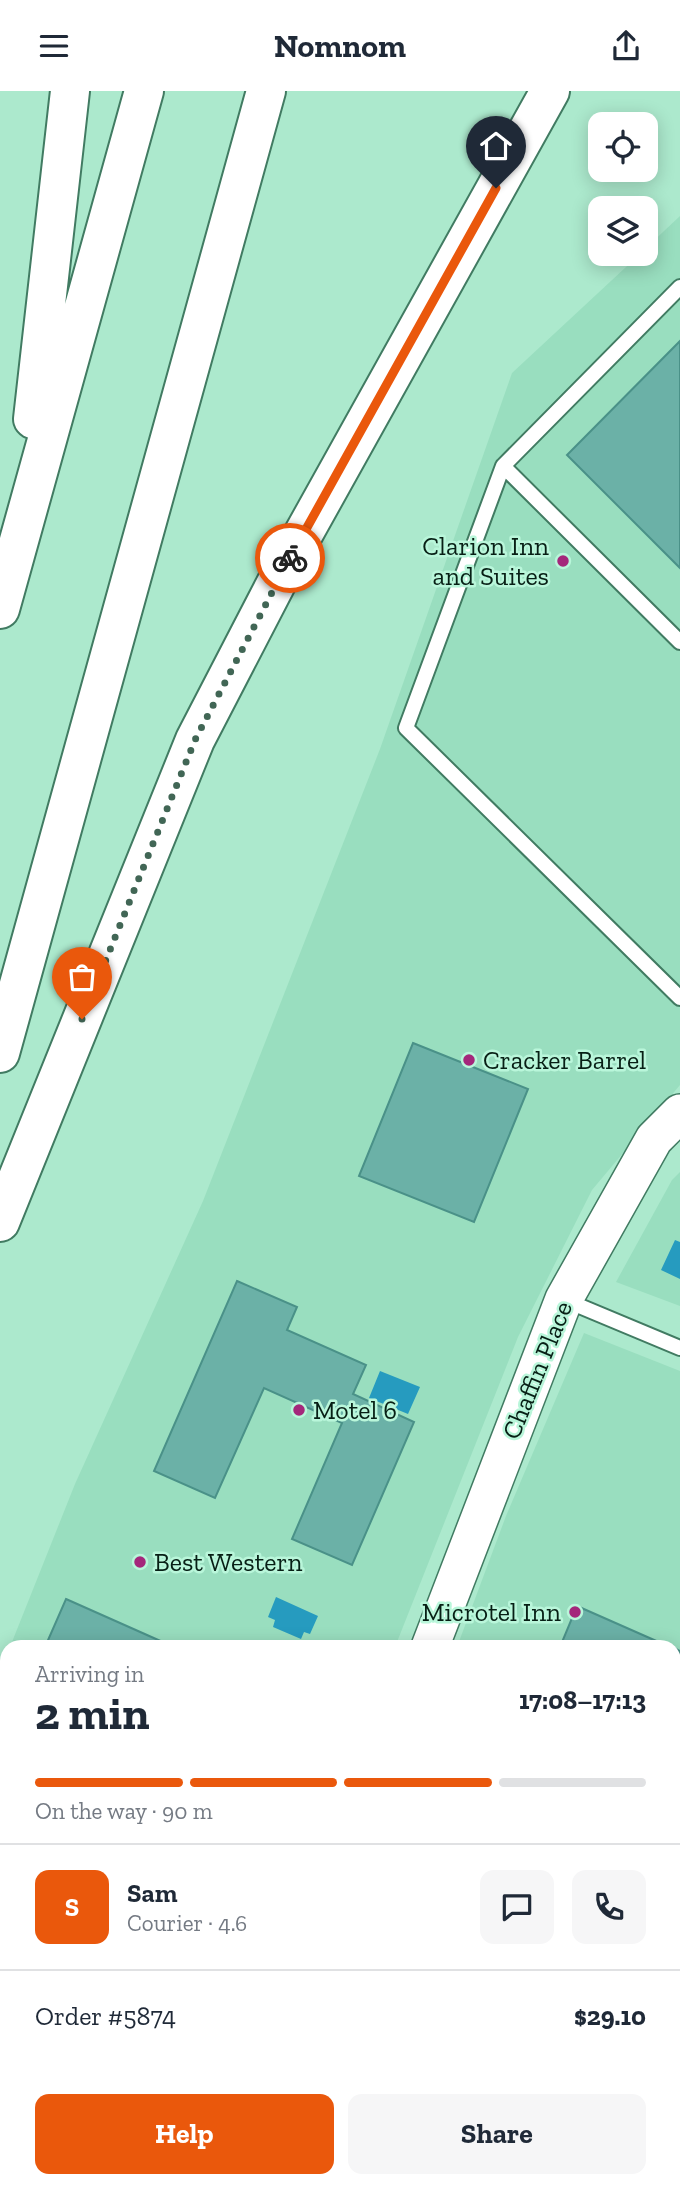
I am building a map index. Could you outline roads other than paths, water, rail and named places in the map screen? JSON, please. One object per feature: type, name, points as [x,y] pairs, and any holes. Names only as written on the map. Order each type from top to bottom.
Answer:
[{"type":"highway","points":[[20,534],[70,91]]},
{"type":"highway","points":[[0,609],[144,91]]},
{"type":"highway","points":[[0,1053],[266,91]]},
{"type":"highway","points":[[0,1222],[195,740],[281,574],[550,91]]},
{"type":"street","name":"Chaffin Place","points":[[433,1640],[564,1299],[654,1139],[680,1112]]},
{"type":"lane","points":[[680,287],[503,466],[406,728],[680,998]]},
{"type":"lane","points":[[503,466],[680,642]]},
{"type":"lane","points":[[564,1299],[680,1348]]},
{"type":"water","points":[[675,1240],[680,1242],[680,1279],[661,1270]]},
{"type":"water","points":[[380,1371],[420,1387],[408,1414],[369,1398]]},
{"type":"water","points":[[276,1597],[318,1616],[310,1634],[304,1632],[301,1639],[273,1627],[275,1620],[268,1617]]},
{"type":"place","name":"Clarion Inn and Suites","points":[[563,561]]},
{"type":"place","name":"Cracker Barrel","points":[[469,1060]]},
{"type":"place","name":"Motel 6","points":[[299,1410]]},
{"type":"place","name":"Best Western","points":[[140,1562]]},
{"type":"place","name":"Microtel Inn","points":[[575,1612]]}]
